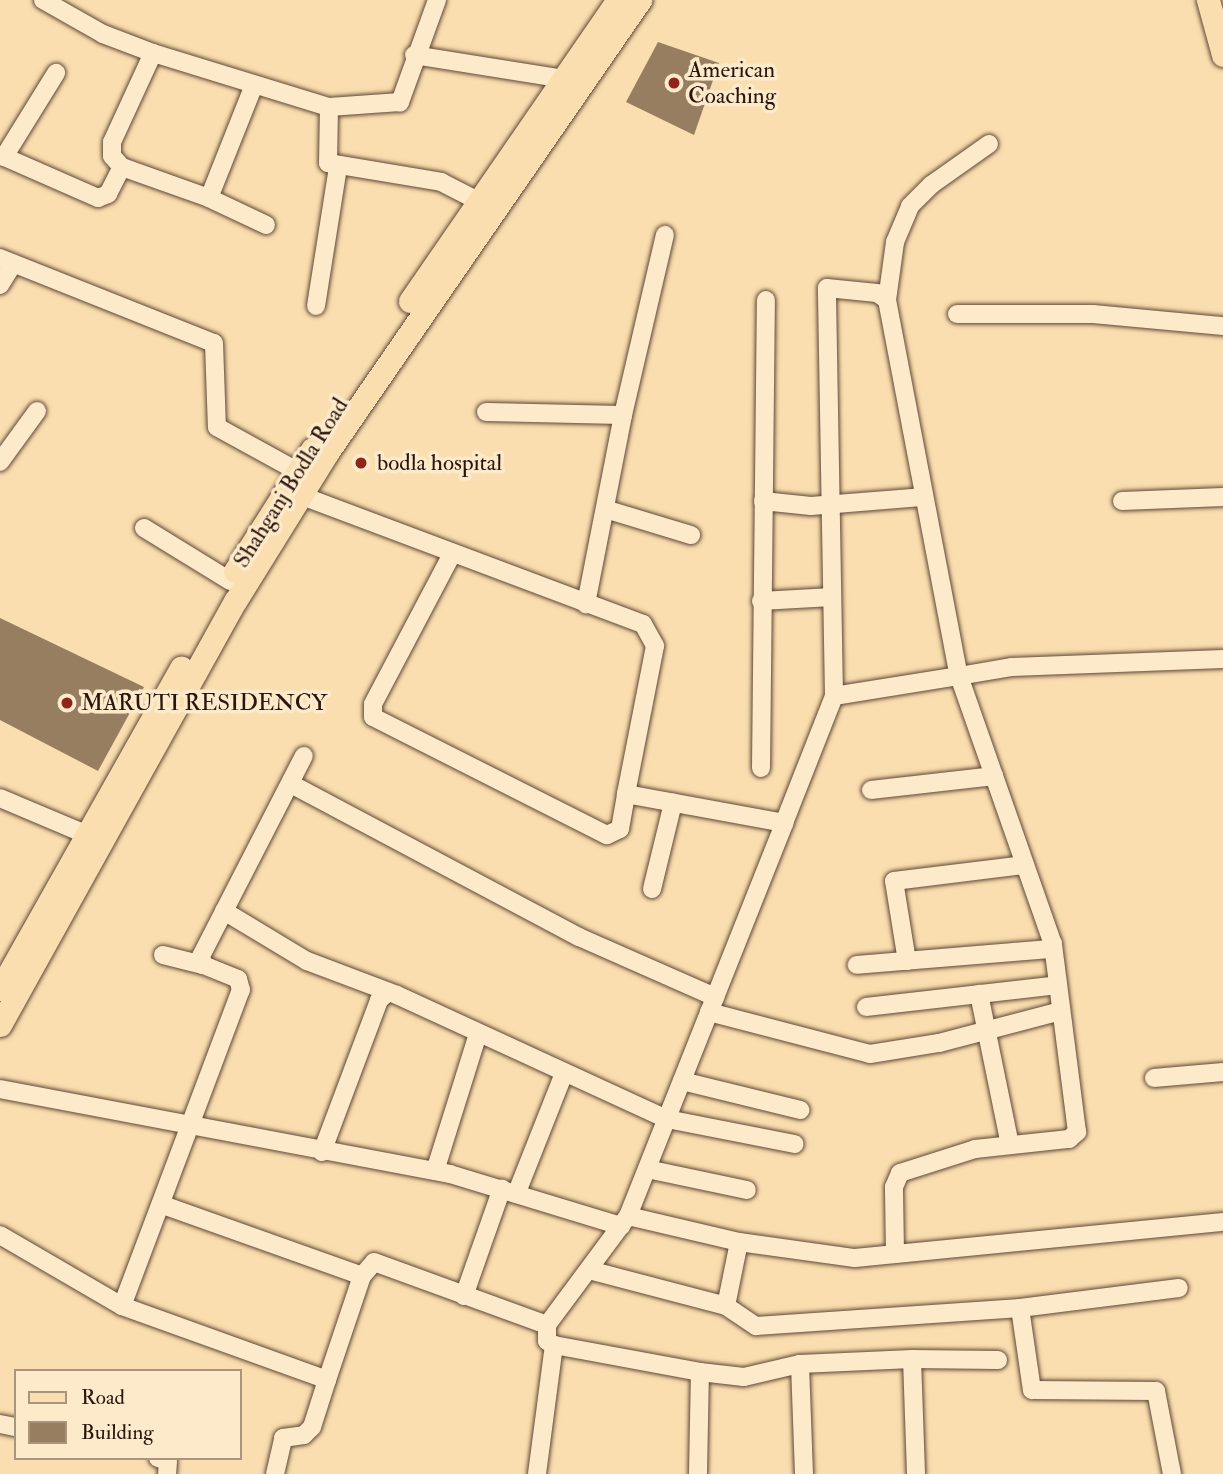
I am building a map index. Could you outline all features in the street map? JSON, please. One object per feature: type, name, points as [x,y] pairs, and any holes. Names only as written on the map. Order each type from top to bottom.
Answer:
[{"type":"main road","name":"Shahganj Bodla Road","points":[[218,617],[230,581],[299,484],[476,200],[618,0]]},
{"type":"main road","points":[[0,1025],[96,838],[218,617],[299,484],[640,0]]},
{"type":"main road","points":[[1208,0],[1219,22],[1223,55]]},
{"type":"main road","points":[[0,989],[96,838]]},
{"type":"street","points":[[43,0],[153,53],[329,107],[398,103],[437,0]]},
{"type":"street","points":[[153,53],[112,142],[112,156],[122,167],[209,198],[266,225]]},
{"type":"street","points":[[414,55],[564,79]]},
{"type":"street","points":[[56,73],[2,156],[98,198],[108,194],[122,167]]},
{"type":"street","points":[[209,198],[254,85]]},
{"type":"street","points":[[329,107],[328,163],[338,167],[441,182],[476,200]]},
{"type":"street","points":[[895,1254],[894,1187],[900,1173],[975,1149],[1069,1139],[1077,1132],[1053,944],[959,676],[922,497],[887,300],[895,242],[910,206],[989,144]]},
{"type":"street","points":[[316,306],[338,167]]},
{"type":"street","points":[[586,604],[623,415],[665,235]]},
{"type":"street","points":[[0,285],[6,261],[214,343],[217,427],[299,484],[451,556],[643,624],[654,635],[620,829],[607,835],[373,717],[373,704],[451,556]]},
{"type":"street","points":[[887,300],[877,293],[827,288],[834,696],[625,1221],[547,1325],[547,1341],[554,1345],[700,1372],[744,1377],[800,1364],[912,1359],[998,1360]]},
{"type":"street","points":[[761,768],[766,300]]},
{"type":"street","points":[[957,314],[1093,314],[1223,326]]},
{"type":"street","points":[[0,462],[37,411]]},
{"type":"street","points":[[486,412],[623,415]]},
{"type":"street","points":[[763,501],[831,504],[922,497]]},
{"type":"street","points":[[1122,501],[1223,497]]},
{"type":"street","points":[[605,509],[691,535]]},
{"type":"street","points":[[144,528],[230,581]]},
{"type":"street","points":[[761,601],[832,597]]},
{"type":"street","points":[[834,696],[1012,667],[1223,659]]},
{"type":"street","points":[[203,965],[201,956],[304,756]]},
{"type":"street","points":[[871,790],[994,776]]},
{"type":"street","points":[[291,784],[712,1005],[870,1054],[939,1043],[985,1027],[1061,1011]]},
{"type":"street","points":[[626,794],[784,823]]},
{"type":"street","points":[[0,798],[96,838]]},
{"type":"street","points":[[652,890],[673,803]]},
{"type":"street","points":[[907,961],[894,881],[1025,865]]},
{"type":"street","points":[[224,911],[300,957],[667,1119],[795,1144]]},
{"type":"street","points":[[857,965],[1050,949],[1053,944]]},
{"type":"street","points":[[122,1306],[163,1205],[242,985],[203,965],[163,955]]},
{"type":"street","points":[[866,1007],[1058,985]]},
{"type":"street","points":[[979,994],[1010,1146]]},
{"type":"street","points":[[322,1152],[379,1000],[386,995]]},
{"type":"street","points":[[435,1171],[478,1034]]},
{"type":"street","points":[[1154,1078],[1223,1072]]},
{"type":"street","points":[[464,1296],[509,1190],[564,1073]]},
{"type":"street","points":[[682,1081],[800,1110]]},
{"type":"street","points":[[0,1089],[322,1152],[435,1171],[625,1221],[739,1242],[855,1258],[1179,1224],[1223,1222]]},
{"type":"street","points":[[647,1169],[747,1190]]},
{"type":"street","points":[[163,1205],[362,1276]]},
{"type":"street","points":[[0,1235],[122,1306],[327,1380]]},
{"type":"street","points":[[726,1306],[739,1242]]},
{"type":"street","points":[[275,1474],[283,1438],[304,1435],[312,1427],[362,1276],[374,1262],[547,1325]]},
{"type":"street","points":[[589,1270],[726,1306],[756,1326],[1020,1308],[1179,1288]]},
{"type":"street","points":[[1020,1308],[1032,1390],[1156,1391],[1172,1474]]},
{"type":"street","points":[[537,1474],[554,1345]]},
{"type":"street","points":[[912,1359],[916,1474]]},
{"type":"street","points":[[800,1364],[804,1474]]},
{"type":"street","points":[[698,1474],[700,1372]]},
{"type":"building","name":"American Coaching","points":[[658,42],[719,63],[694,135],[626,102]]},
{"type":"building","name":"MARUTI RESIDENCY","points":[[0,618],[144,687],[98,771],[0,720]]},
{"type":"place","name":"American Coaching","points":[[674,83]]},
{"type":"place","name":"bodla hospital","points":[[361,463]]},
{"type":"place","name":"MARUTI RESIDENCY","points":[[67,703]]}]
